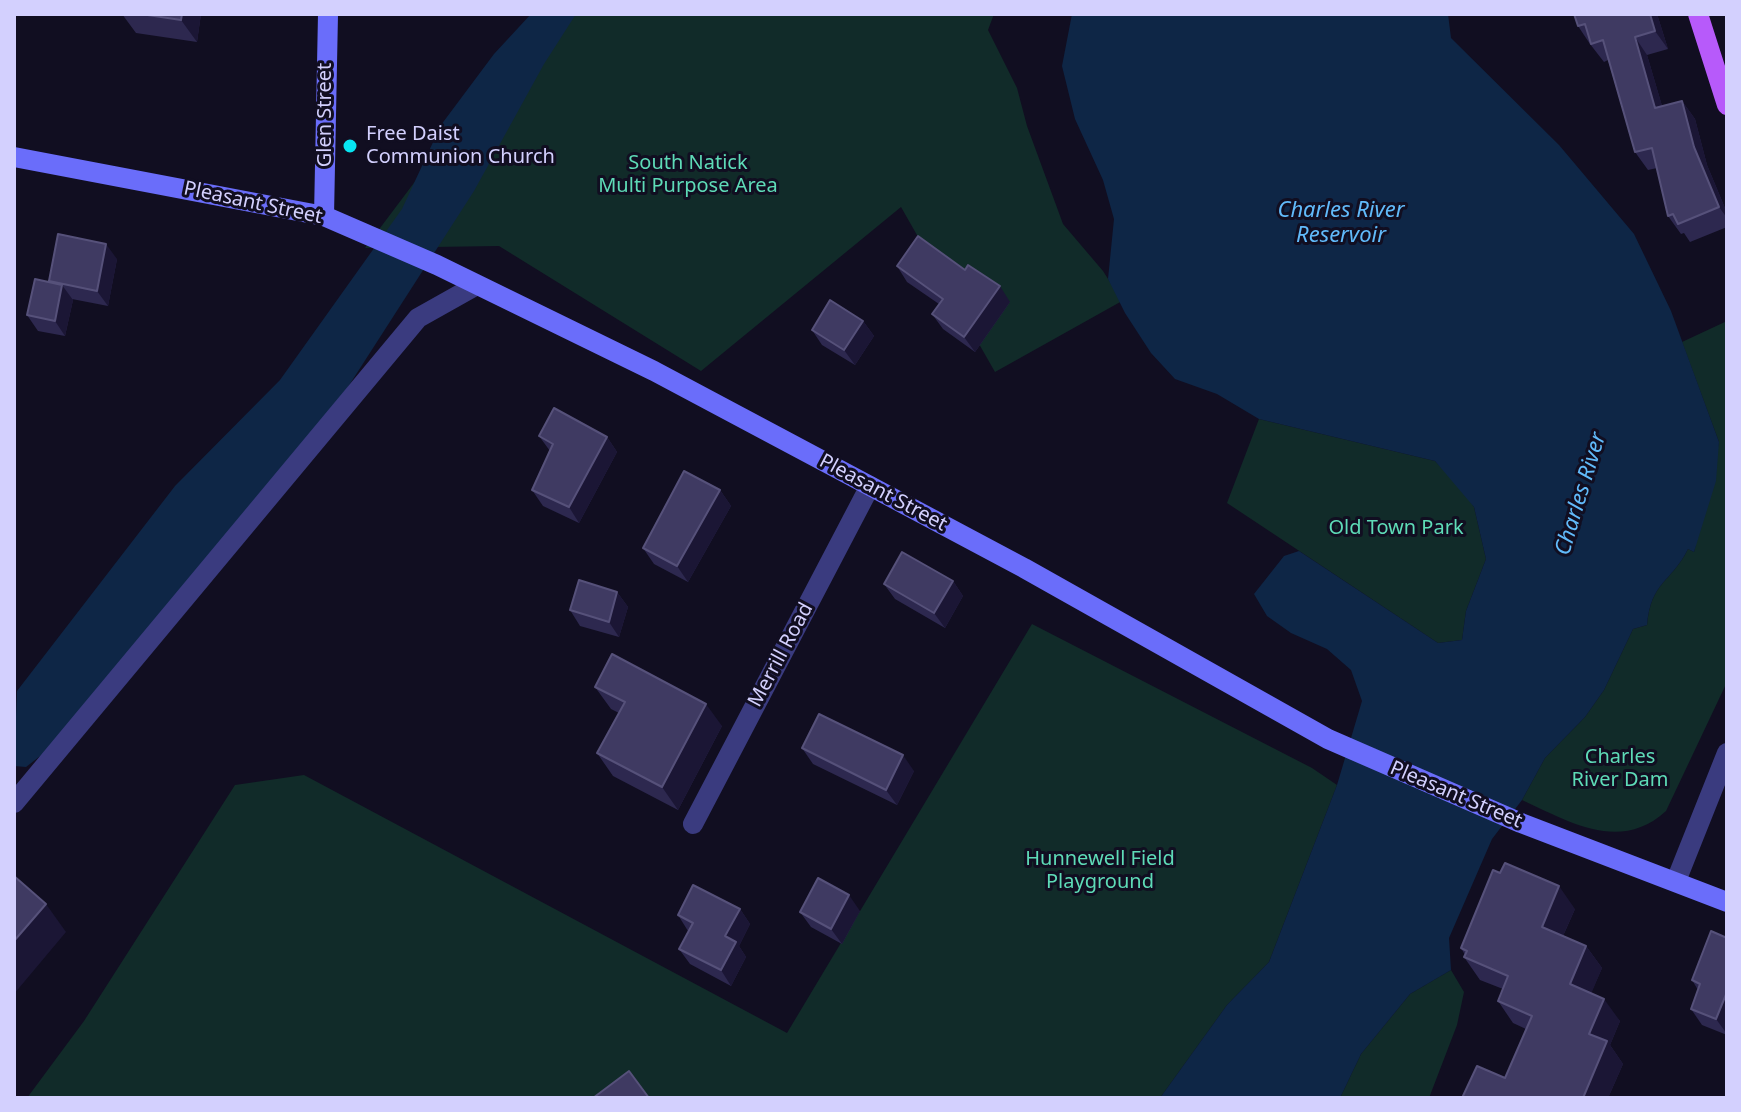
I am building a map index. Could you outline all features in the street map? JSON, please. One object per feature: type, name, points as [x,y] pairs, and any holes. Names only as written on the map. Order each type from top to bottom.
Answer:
[{"type":"main road","name":"Glen Street","points":[[324,216],[328,14]]},
{"type":"main road","points":[[1698,14],[1727,105]]},
{"type":"main road","name":"Pleasant Street","points":[[14,157],[324,216],[437,265],[654,371],[870,486],[1328,739],[1521,823],[1727,902]]},
{"type":"street","points":[[14,803],[418,318],[475,286]]},
{"type":"street","name":"Merrill Road","points":[[693,824],[870,486]]},
{"type":"street","points":[[1676,881],[1727,753]]},
{"type":"green space","name":"South Natick Multi Purpose Area","points":[[541,14],[994,14],[988,30],[1017,88],[1027,126],[1063,224],[1103,271],[1122,301],[995,372],[901,207],[701,371],[499,246],[365,248]]},
{"type":"green space","name":"Charles River Dam","points":[[1727,321],[1727,682],[1666,811],[1649,823],[1631,830],[1595,830],[1522,800],[1545,758],[1585,717],[1604,690],[1633,629],[1647,625],[1657,591],[1688,549],[1694,552],[1719,442],[1682,342]]},
{"type":"green space","name":"Old Town Park","points":[[1259,419],[1435,461],[1462,489],[1474,507],[1486,559],[1466,611],[1462,640],[1438,643],[1227,503]]},
{"type":"green space","name":"Hunnewell Field Playground","points":[[1032,624],[1312,768],[1337,785],[1269,962],[1227,1005],[1160,1098],[27,1098],[84,1021],[235,785],[304,775],[787,1033]]},
{"type":"green space","points":[[1451,970],[1464,992],[1457,1025],[1429,1098],[1340,1098],[1361,1054],[1410,994]]},
{"type":"water","points":[[531,14],[576,14],[544,64],[474,191],[346,390],[66,736],[26,767],[14,766],[17,691],[175,486],[280,380],[402,209],[441,125],[494,54]]},
{"type":"water","name":"Charles River Reservoir","points":[[1072,14],[1448,14],[1451,38],[1559,145],[1634,234],[1671,311],[1719,442],[1716,481],[1694,552],[1688,549],[1657,591],[1647,625],[1633,629],[1604,690],[1585,717],[1545,758],[1522,800],[1492,839],[1449,938],[1451,970],[1410,994],[1361,1054],[1340,1098],[1160,1098],[1227,1005],[1269,962],[1337,785],[1362,701],[1351,670],[1327,649],[1291,633],[1267,616],[1254,594],[1284,556],[1299,551],[1438,643],[1462,640],[1466,611],[1486,559],[1474,507],[1435,461],[1259,419],[1217,394],[1175,379],[1151,353],[1108,279],[1114,219],[1103,180],[1075,119],[1062,66]]},
{"type":"building","points":[[141,14],[182,14],[181,20]]},
{"type":"building","points":[[1574,14],[1650,14],[1655,31],[1635,37],[1655,108],[1682,101],[1694,147],[1719,207],[1678,224],[1673,214],[1668,216],[1652,148],[1635,152],[1603,40],[1591,44],[1585,24],[1578,26]]},
{"type":"building","points":[[58,234],[106,244],[97,291],[49,281]]},
{"type":"building","points":[[918,236],[965,270],[968,265],[1000,286],[964,337],[932,314],[943,299],[897,266]]},
{"type":"building","points":[[35,279],[62,285],[55,321],[27,315]]},
{"type":"building","points":[[830,300],[863,321],[844,350],[812,330]]},
{"type":"building","points":[[554,408],[607,437],[569,507],[532,490],[553,444],[539,436]]},
{"type":"building","points":[[684,471],[720,490],[677,566],[643,548]]},
{"type":"building","points":[[902,552],[953,581],[934,613],[884,584]]},
{"type":"building","points":[[579,580],[617,592],[609,622],[570,610]]},
{"type":"building","points":[[612,654],[706,704],[662,787],[597,753],[625,702],[595,687]]},
{"type":"building","points":[[819,714],[903,755],[886,790],[802,748]]},
{"type":"building","points":[[1505,863],[1559,886],[1542,927],[1586,946],[1570,984],[1604,999],[1589,1034],[1607,1041],[1583,1098],[1462,1098],[1477,1066],[1505,1078],[1532,1016],[1498,1001],[1508,976],[1464,957],[1467,951],[1461,948],[1493,870],[1500,873]]},
{"type":"building","points":[[14,876],[46,904],[14,941]]},
{"type":"building","points":[[818,878],[849,895],[831,929],[800,912]]},
{"type":"building","points":[[693,885],[740,909],[725,936],[736,942],[721,970],[679,949],[693,923],[678,915]]},
{"type":"building","points":[[1711,931],[1727,938],[1727,992],[1716,1019],[1691,1009],[1700,984],[1692,980]]},
{"type":"building","points":[[629,1071],[649,1098],[593,1098]]},
{"type":"place","name":"Free Daist Communion Church","points":[[350,146]]},
{"type":"water label","name":"Charles River","points":[[1581,494]]}]
